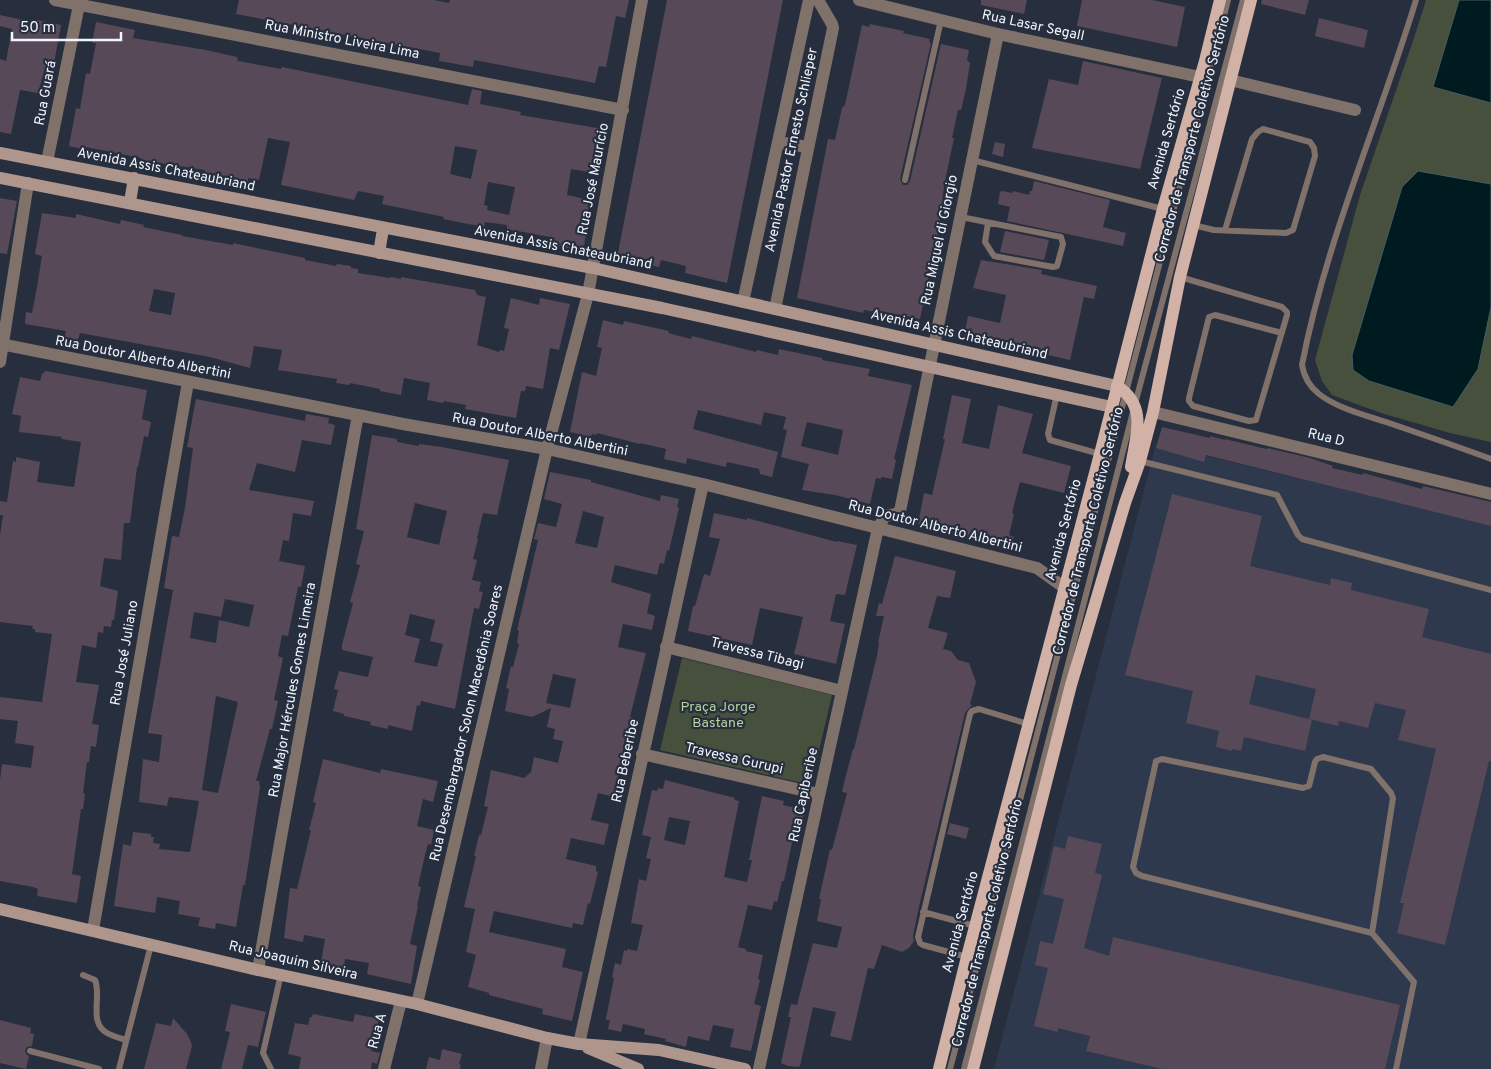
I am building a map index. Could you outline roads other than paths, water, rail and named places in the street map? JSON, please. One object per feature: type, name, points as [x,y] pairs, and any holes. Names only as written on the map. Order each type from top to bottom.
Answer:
[{"type":"main road","name":"Avenida Sertório","points":[[939,1069],[966,957],[1112,407],[1122,389],[1163,209],[1220,0]]},
{"type":"main road","points":[[973,1069],[1072,685],[1153,412],[1180,277],[1251,0]]},
{"type":"main road","points":[[1122,389],[1135,404],[1138,414],[1138,426],[1125,504]]},
{"type":"street","name":"Rua Ministro Liveira Lima","points":[[55,0],[79,2],[623,110]]},
{"type":"street","name":"Rua José Maurício","points":[[547,449],[588,294],[642,0]]},
{"type":"street","name":"Avenida Pastor Ernesto Schlieper","points":[[743,302],[809,0]]},
{"type":"street","name":"Avenida Pastor Ernesto Schlieper","points":[[775,309],[833,28],[818,0]]},
{"type":"street","name":"Rua Lasar Segall","points":[[859,0],[998,34],[1200,77]]},
{"type":"street","name":"Rua Guará","points":[[47,162],[79,2]]},
{"type":"street","name":"Rua Miguel di Giorgio","points":[[878,528],[885,516],[896,514],[900,511],[998,34]]},
{"type":"street","points":[[1230,80],[1355,110]]},
{"type":"street","points":[[778,142],[807,147]]},
{"type":"street","name":"Avenida Assis Chateaubriand","points":[[0,154],[134,178],[383,229],[593,268],[1122,389]]},
{"type":"street","points":[[0,178],[130,202],[379,254],[662,308],[1112,407]]},
{"type":"street","points":[[130,202],[134,178]]},
{"type":"street","points":[[0,362],[1,345],[28,183]]},
{"type":"street","points":[[379,254],[383,229]]},
{"type":"street","points":[[662,308],[667,285]]},
{"type":"street","name":"Rua Doutor Alberto Albertini","points":[[1,345],[358,415],[547,449],[703,484],[1037,568],[1065,588]]},
{"type":"street","name":"Rua José Juliano","points":[[93,930],[188,382]]},
{"type":"street","name":"Rua D","points":[[1153,412],[1491,494]]},
{"type":"street","name":"Rua Major Hércules Gomes Limeira","points":[[258,970],[358,415]]},
{"type":"street","name":"Rua Desembargador Solon Macedônia Soares","points":[[417,1004],[547,449]]},
{"type":"street","name":"Rua Beberibe","points":[[579,1044],[703,484]]},
{"type":"street","name":"Rua Capiberibe","points":[[759,1069],[878,528]]},
{"type":"street","name":"Travessa Tibagi","points":[[666,647],[842,690]]},
{"type":"street","name":"Travessa Gurupi","points":[[642,754],[819,794]]},
{"type":"street","name":"Rua Joaquim Silveira","points":[[0,909],[258,970],[417,1004],[547,1038],[579,1044],[659,1050],[745,1069]]},
{"type":"street","name":"Rua A","points":[[384,1069],[401,1001]]},
{"type":"street","points":[[541,1069],[547,1038]]},
{"type":"street","name":"Rua Joaquim Silveira","points":[[579,1044],[638,1069]]},
{"type":"lane","name":"Corredor de Transporte Coletivo Sertório","points":[[950,1069],[1122,389],[1228,0]]},
{"type":"lane","name":"Corredor de Transporte Coletivo Sertório","points":[[964,1069],[1135,404],[1243,0]]},
{"type":"lane","points":[[1416,0],[1320,290],[1302,365],[1310,386],[1332,402],[1491,458]]},
{"type":"lane","points":[[905,180],[941,20]]},
{"type":"lane","points":[[1193,225],[1214,230],[1286,233],[1293,230],[1315,156],[1314,148],[1310,142],[1263,129],[1258,132],[1252,140],[1224,230]]},
{"type":"lane","points":[[972,160],[1163,209]]},
{"type":"lane","points":[[961,217],[1061,237],[1063,244],[1057,266],[1053,267],[994,256],[985,242],[988,223]]},
{"type":"lane","points":[[1180,277],[1282,307],[1285,309],[1287,316],[1282,333],[1256,420],[1249,421],[1190,404],[1188,398],[1209,316],[1215,315],[1282,333]]},
{"type":"lane","points":[[1057,394],[1048,434],[1050,440],[1100,454]]},
{"type":"lane","points":[[1140,461],[1277,495],[1298,535],[1302,539],[1491,590]]},
{"type":"lane","points":[[966,957],[920,944],[918,938],[972,711],[979,709],[1028,724]]},
{"type":"lane","points":[[1372,933],[1393,798],[1391,792],[1370,769],[1320,758],[1315,762],[1309,786],[1303,788],[1162,759],[1156,761],[1133,867],[1136,873],[1372,933],[1414,982],[1396,1069]]},
{"type":"lane","points":[[923,912],[975,926]]},
{"type":"lane","points":[[119,1069],[151,944]]},
{"type":"lane","points":[[83,974],[95,980],[99,989],[96,1010],[97,1023],[105,1032],[126,1040]]},
{"type":"lane","points":[[271,1069],[263,1053],[281,974]]},
{"type":"lane","points":[[30,1052],[74,1066],[99,1069]]},
{"type":"park label","name":"Praça Jorge Bastane","points":[[718,716]]}]
